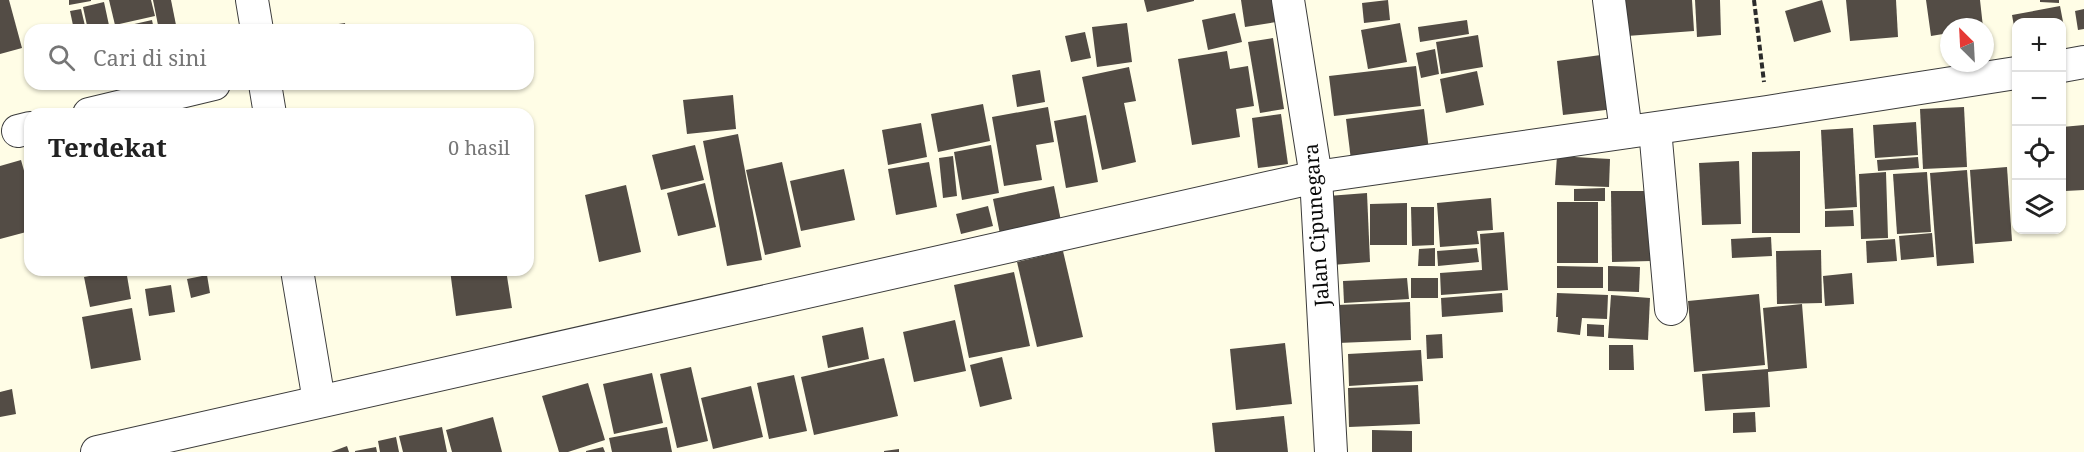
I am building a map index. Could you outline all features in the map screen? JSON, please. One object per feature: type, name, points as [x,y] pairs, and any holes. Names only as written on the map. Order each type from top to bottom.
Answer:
[{"type":"street","points":[[252,0],[256,24]]},
{"type":"street","name":"Jalan Cipunegara","points":[[1288,0],[1316,177],[1331,452]]},
{"type":"street","points":[[1609,0],[1641,130],[1671,309]]},
{"type":"street","points":[[2066,65],[2084,62]]},
{"type":"street","points":[[97,452],[1316,177],[1767,112],[2012,74]]},
{"type":"street","points":[[114,108],[189,90]]},
{"type":"street","points":[[266,90],[269,108]]},
{"type":"street","points":[[298,276],[319,401]]},
{"type":"path","points":[[1754,0],[1767,112]]},
{"type":"building","points":[[0,0],[9,0],[22,48],[0,54]]},
{"type":"building","points":[[69,0],[91,0],[91,1],[69,5]]},
{"type":"building","points":[[109,0],[151,0],[155,16],[115,24]]},
{"type":"building","points":[[153,0],[171,0],[176,24],[158,24]]},
{"type":"building","points":[[1144,0],[1194,0],[1194,1],[1147,12]]},
{"type":"building","points":[[1241,0],[1272,0],[1276,22],[1245,27]]},
{"type":"building","points":[[1388,0],[1390,20],[1364,23],[1362,3]]},
{"type":"building","points":[[1624,0],[1692,0],[1694,31],[1627,36]]},
{"type":"building","points":[[1695,0],[1720,0],[1721,35],[1697,37]]},
{"type":"building","points":[[1822,0],[1831,32],[1794,42],[1785,11]]},
{"type":"building","points":[[1846,0],[1896,0],[1898,37],[1850,41]]},
{"type":"building","points":[[1926,0],[1980,0],[1982,18],[1940,18],[1940,34],[1931,36]]},
{"type":"building","points":[[2040,0],[2059,0],[2059,3],[2040,2]]},
{"type":"building","points":[[104,2],[109,24],[87,24],[83,7]]},
{"type":"building","points":[[2060,6],[2062,18],[2013,18],[2012,15]]},
{"type":"building","points":[[81,9],[85,24],[73,24],[70,11]]},
{"type":"building","points":[[2084,9],[2084,29],[2078,30],[2075,11]]},
{"type":"building","points":[[1235,13],[1242,42],[1208,50],[1202,20]]},
{"type":"building","points":[[152,20],[153,24],[134,24]]},
{"type":"building","points":[[1467,20],[1469,34],[1420,42],[1418,27]]},
{"type":"building","points":[[1127,23],[1132,62],[1097,67],[1092,27]]},
{"type":"building","points":[[1400,23],[1407,62],[1368,69],[1361,30]]},
{"type":"building","points":[[1085,32],[1091,58],[1071,62],[1065,36]]},
{"type":"building","points":[[1478,35],[1483,67],[1441,74],[1436,42]]},
{"type":"building","points":[[1273,38],[1284,109],[1260,113],[1248,42]]},
{"type":"building","points":[[1435,49],[1439,74],[1421,78],[1416,53]]},
{"type":"building","points":[[1227,51],[1230,69],[1248,66],[1254,106],[1236,109],[1240,137],[1192,145],[1178,59]]},
{"type":"building","points":[[1608,54],[1614,109],[1563,115],[1557,61]]},
{"type":"building","points":[[1416,66],[1421,106],[1334,116],[1329,76]]},
{"type":"building","points":[[1129,67],[1136,101],[1124,103],[1136,162],[1102,170],[1082,77]]},
{"type":"building","points":[[1040,70],[1045,102],[1017,107],[1012,75]]},
{"type":"building","points":[[1477,71],[1484,105],[1446,113],[1440,79]]},
{"type":"building","points":[[733,95],[736,129],[687,134],[683,100]]},
{"type":"building","points":[[983,104],[990,141],[938,152],[931,114]]},
{"type":"building","points":[[1048,107],[1054,142],[1036,145],[1042,180],[1004,186],[992,117]]},
{"type":"building","points":[[1964,107],[1967,167],[1923,169],[1920,109]]},
{"type":"building","points":[[1424,109],[1429,150],[1351,160],[1346,119]]},
{"type":"building","points":[[1281,114],[1288,164],[1258,168],[1252,118]]},
{"type":"building","points":[[1086,115],[1098,182],[1066,188],[1054,121]]},
{"type":"building","points":[[1916,122],[1918,155],[1875,158],[1873,125]]},
{"type":"building","points":[[921,123],[927,157],[888,165],[882,130]]},
{"type":"building","points":[[2084,125],[2084,190],[2066,191],[2066,127]]},
{"type":"building","points":[[1853,128],[1857,207],[1825,209],[1821,130]]},
{"type":"building","points":[[738,134],[762,260],[727,266],[703,141]]},
{"type":"building","points":[[695,145],[704,180],[661,190],[652,155]]},
{"type":"building","points":[[991,145],[999,193],[962,200],[954,152]]},
{"type":"building","points":[[1800,151],[1800,233],[1752,233],[1752,152]]},
{"type":"building","points":[[953,156],[957,196],[943,198],[939,158]]},
{"type":"building","points":[[1557,156],[1610,159],[1609,187],[1555,185]]},
{"type":"building","points":[[1918,157],[1919,168],[1878,171],[1877,160]]},
{"type":"building","points":[[21,160],[24,171],[24,233],[0,239],[0,166]]},
{"type":"building","points":[[1739,161],[1741,224],[1702,225],[1699,163]]},
{"type":"building","points":[[782,162],[801,247],[765,255],[746,170]]},
{"type":"building","points":[[929,162],[937,207],[896,215],[888,169]]},
{"type":"building","points":[[2007,167],[2012,241],[1975,244],[1970,170]]},
{"type":"building","points":[[844,169],[855,220],[801,231],[790,181]]},
{"type":"building","points":[[1967,170],[1974,263],[1937,266],[1930,173]]},
{"type":"building","points":[[1886,172],[1888,238],[1861,239],[1859,174]]},
{"type":"building","points":[[1927,172],[1931,232],[1897,234],[1893,174]]},
{"type":"building","points":[[705,183],[716,227],[678,236],[667,193]]},
{"type":"building","points":[[626,185],[641,252],[599,262],[585,195]]},
{"type":"building","points":[[1054,186],[1061,221],[1000,234],[993,199]]},
{"type":"building","points":[[1605,188],[1605,201],[1574,201],[1574,189]]},
{"type":"building","points":[[1611,191],[1650,191],[1651,261],[1612,262]]},
{"type":"building","points":[[1367,193],[1370,262],[1332,265],[1328,196]]},
{"type":"building","points":[[1491,198],[1493,230],[1477,231],[1479,244],[1440,247],[1437,203]]},
{"type":"building","points":[[1557,202],[1598,202],[1598,263],[1557,263]]},
{"type":"building","points":[[1407,203],[1407,245],[1370,245],[1370,204]]},
{"type":"building","points":[[988,206],[993,226],[961,234],[956,214]]},
{"type":"building","points":[[1411,207],[1434,207],[1434,245],[1412,246]]},
{"type":"building","points":[[1853,210],[1854,226],[1825,227],[1825,211]]},
{"type":"building","points":[[1504,232],[1508,290],[1441,295],[1440,273],[1482,270],[1480,234]]},
{"type":"building","points":[[1932,233],[1934,257],[1901,260],[1899,236]]},
{"type":"building","points":[[1771,237],[1772,256],[1732,258],[1731,239]]},
{"type":"building","points":[[1895,239],[1897,261],[1867,263],[1866,241]]},
{"type":"building","points":[[1435,248],[1435,266],[1418,266],[1419,249]]},
{"type":"building","points":[[1477,248],[1479,262],[1438,266],[1437,251]]},
{"type":"building","points":[[1821,250],[1822,303],[1777,304],[1776,251]]},
{"type":"building","points":[[1063,251],[1083,337],[1037,347],[1017,262]]},
{"type":"building","points":[[1557,266],[1603,267],[1603,288],[1557,288]]},
{"type":"building","points":[[1608,266],[1640,267],[1639,292],[1608,291]]},
{"type":"building","points":[[1014,272],[1030,346],[969,358],[954,285]]},
{"type":"building","points":[[1852,273],[1854,304],[1825,306],[1823,276]]},
{"type":"building","points":[[127,276],[131,299],[90,307],[84,277]]},
{"type":"building","points":[[207,276],[210,293],[191,298],[187,279]]},
{"type":"building","points":[[451,276],[507,276],[512,308],[456,316]]},
{"type":"building","points":[[1407,278],[1409,299],[1344,303],[1343,281]]},
{"type":"building","points":[[1411,278],[1438,278],[1438,298],[1411,298]]},
{"type":"building","points":[[171,285],[175,312],[149,316],[145,289]]},
{"type":"building","points":[[1502,293],[1503,312],[1442,317],[1441,298]]},
{"type":"building","points":[[1557,293],[1608,295],[1607,319],[1582,318],[1580,335],[1557,332]]},
{"type":"building","points":[[1759,294],[1765,365],[1694,372],[1688,301]]},
{"type":"building","points":[[1611,295],[1650,298],[1648,340],[1608,338]]},
{"type":"building","points":[[1410,302],[1411,340],[1338,343],[1337,305]]},
{"type":"building","points":[[1802,304],[1807,368],[1768,372],[1770,407],[1705,411],[1702,374],[1768,369],[1763,308]]},
{"type":"building","points":[[132,308],[141,360],[91,369],[82,317]]},
{"type":"building","points":[[955,320],[966,371],[914,382],[903,332]]},
{"type":"building","points":[[1587,324],[1604,325],[1604,337],[1587,336]]},
{"type":"building","points":[[863,327],[869,359],[828,368],[822,336]]},
{"type":"building","points":[[1442,334],[1443,358],[1427,359],[1426,335]]},
{"type":"building","points":[[1285,343],[1292,404],[1236,410],[1230,349]]},
{"type":"building","points":[[1609,345],[1633,345],[1634,370],[1609,370]]},
{"type":"building","points":[[1421,350],[1423,381],[1349,386],[1348,354]]},
{"type":"building","points":[[1002,357],[1012,399],[980,407],[970,365]]},
{"type":"building","points":[[884,358],[898,416],[814,435],[801,377]]},
{"type":"building","points":[[691,367],[708,441],[677,448],[660,374]]},
{"type":"building","points":[[652,373],[663,423],[614,434],[603,384]]},
{"type":"building","points":[[794,375],[807,431],[769,439],[757,383]]},
{"type":"building","points":[[588,383],[605,440],[568,452],[559,452],[542,396]]},
{"type":"building","points":[[1418,385],[1420,424],[1349,427],[1348,388]]},
{"type":"building","points":[[751,386],[763,437],[713,449],[701,398]]},
{"type":"building","points":[[12,389],[16,414],[0,417],[0,392]]},
{"type":"building","points":[[1755,412],[1756,432],[1733,433],[1733,413]]},
{"type":"building","points":[[1284,416],[1288,452],[1215,452],[1212,423]]},
{"type":"building","points":[[493,417],[502,452],[452,452],[446,430]]},
{"type":"building","points":[[442,427],[447,452],[403,452],[399,436]]},
{"type":"building","points":[[667,427],[672,452],[612,452],[609,438]]},
{"type":"building","points":[[1372,430],[1412,431],[1412,452],[1372,452]]},
{"type":"building","points":[[396,437],[399,452],[380,452],[378,441]]},
{"type":"building","points":[[347,446],[349,452],[331,452]]},
{"type":"building","points":[[376,447],[377,452],[355,452],[355,451]]},
{"type":"building","points":[[603,447],[605,452],[586,452],[586,451]]},
{"type":"building","points":[[899,449],[899,452],[884,452],[884,451]]}]
